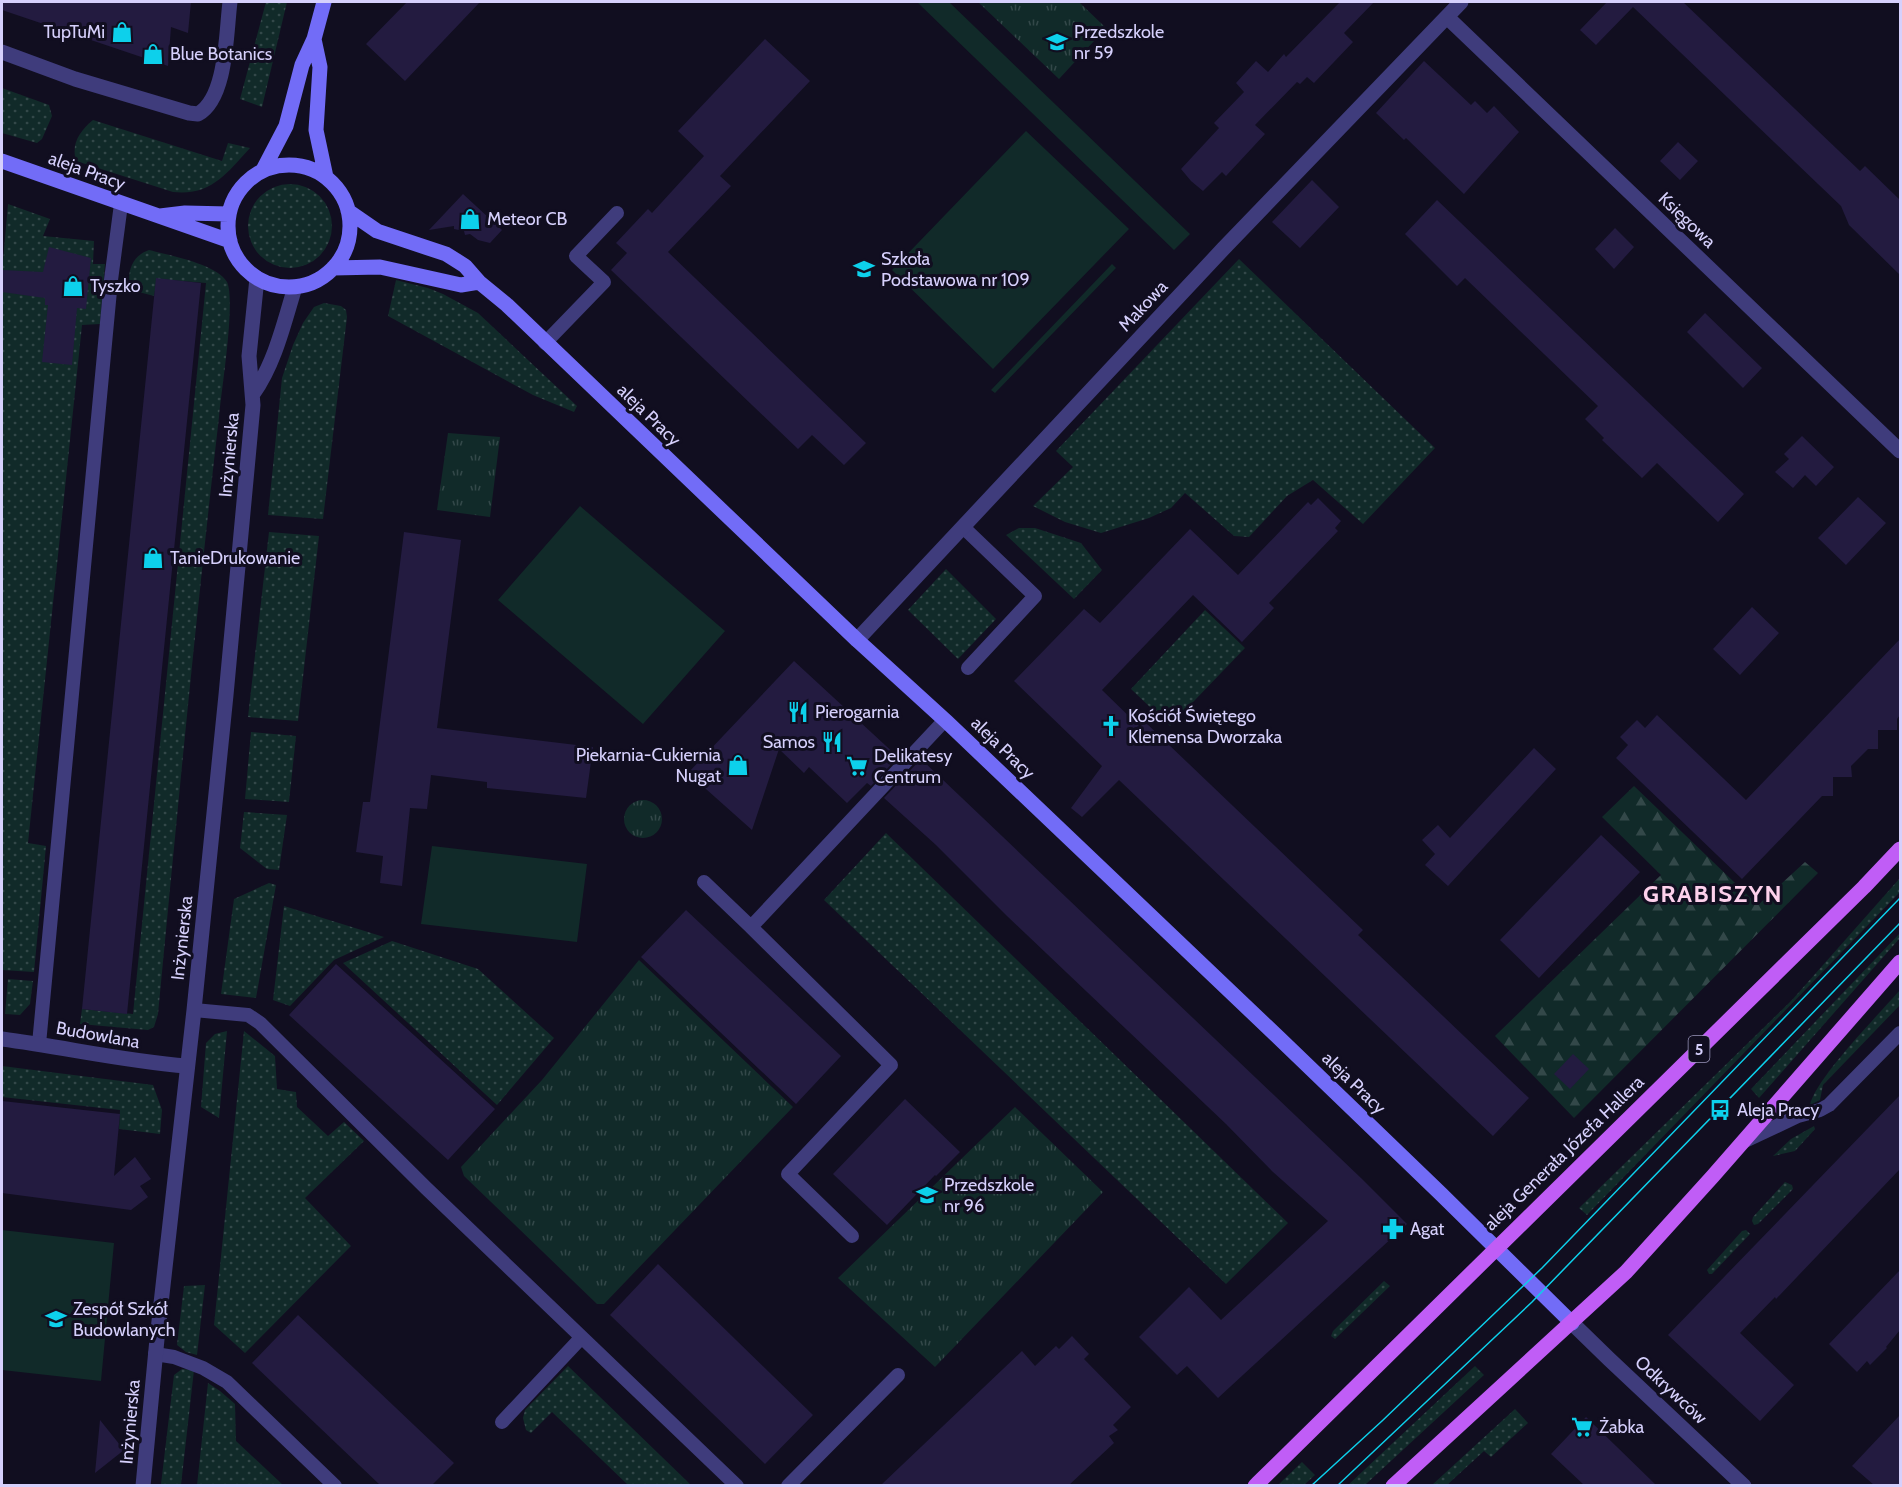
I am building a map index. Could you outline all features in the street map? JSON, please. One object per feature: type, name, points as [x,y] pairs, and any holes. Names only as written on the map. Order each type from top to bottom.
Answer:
[{"type":"main road","name":"aleja Generała Józefa Hallera","points":[[1255,1485],[1900,849]]},
{"type":"main road","points":[[1401,1482],[1626,1272],[1900,962]]},
{"type":"street","points":[[2,52],[75,80],[198,114],[210,104],[215,94],[222,69],[230,2]]},
{"type":"street","points":[[263,170],[286,126],[302,65],[314,39],[324,2]]},
{"type":"street","name":"Makowa","points":[[857,640],[1223,249],[1461,2]]},
{"type":"street","name":"Księgowa","points":[[1447,17],[1900,451]]},
{"type":"street","points":[[314,39],[320,67],[315,130],[326,177]]},
{"type":"street","name":"aleja Pracy","points":[[2,161],[230,241]]},
{"type":"street","points":[[275,166],[302,166],[326,177],[340,192],[350,223],[349,236],[343,253],[333,268],[309,284],[295,287],[275,285],[257,278],[239,262],[227,228],[233,201],[241,188],[263,170],[275,166]]},
{"type":"street","name":"aleja Pracy","points":[[348,211],[383,233],[446,254],[465,266],[479,282],[507,305],[544,343],[857,640],[945,720],[1433,1185],[1572,1323]]},
{"type":"street","name":"aleja Pracy","points":[[159,216],[185,213],[229,214]]},
{"type":"street","points":[[333,268],[380,267],[460,285],[479,282]]},
{"type":"street","name":"Inżynierska","points":[[143,1485],[155,1354],[194,1010],[254,394],[250,382],[249,356],[257,278]]},
{"type":"street","name":"Inżynierska","points":[[254,394],[278,342],[295,287]]},
{"type":"street","name":"Budowlana","points":[[2,1039],[130,1061],[187,1066]]},
{"type":"street","name":"Odkrywców","points":[[1572,1323],[1744,1485]]},
{"type":"lane","points":[[39,1044],[110,292],[121,204]]},
{"type":"lane","points":[[544,343],[604,282],[576,256],[617,213]]},
{"type":"lane","points":[[963,527],[1035,596],[968,668]]},
{"type":"lane","points":[[751,927],[945,720]]},
{"type":"lane","points":[[704,882],[891,1065],[788,1174],[852,1236]]},
{"type":"lane","points":[[194,1010],[248,1015],[260,1023],[581,1338],[737,1485]]},
{"type":"lane","points":[[1743,1142],[1798,1116],[1829,1105],[1900,1033]]},
{"type":"lane","points":[[502,1422],[581,1338]]},
{"type":"lane","points":[[155,1354],[174,1357],[203,1368],[227,1382],[335,1485]]},
{"type":"lane","points":[[788,1485],[898,1375]]},
{"type":"green space","points":[[266,2],[287,2],[262,107],[240,99]]},
{"type":"green space","points":[[917,2],[949,2],[1190,234],[1174,250]]},
{"type":"green space","name":"Przedszkole nr 59","points":[[978,2],[1079,2],[1106,28],[1059,79]]},
{"type":"green space","points":[[2,88],[49,105],[52,116],[42,139],[37,143],[2,133]]},
{"type":"green space","points":[[93,120],[222,161],[228,143],[250,148],[225,174],[208,187],[186,192],[173,192],[76,161],[75,149],[78,138]]},
{"type":"green space","points":[[1026,131],[1129,229],[993,369],[892,270]]},
{"type":"green space","points":[[282,184],[298,184],[314,191],[325,202],[332,218],[329,242],[320,256],[298,268],[282,268],[266,261],[255,250],[248,234],[248,218],[255,202],[266,191]]},
{"type":"green space","points":[[8,204],[50,219],[43,236],[94,241],[93,264],[105,264],[100,324],[82,325],[28,843],[46,846],[34,972],[2,970],[2,272]]},
{"type":"green space","points":[[149,250],[203,265],[222,276],[227,282],[230,308],[158,1014],[154,1027],[148,1030],[80,1024],[82,1009],[133,1014],[206,283],[157,279],[154,296],[131,290],[129,278],[131,266],[138,257]]},
{"type":"green space","points":[[1239,259],[1435,448],[1363,524],[1313,480],[1287,496],[1249,537],[1234,536],[1185,493],[1171,508],[1149,518],[1101,533],[1065,522],[1033,506],[1073,467],[1056,451]]},
{"type":"green space","points":[[1112,264],[1116,268],[995,393],[991,390]]},
{"type":"green space","points":[[396,280],[443,294],[478,313],[577,406],[574,412],[533,395],[388,316]]},
{"type":"green space","points":[[324,303],[341,306],[346,310],[347,317],[323,519],[268,515],[282,378],[303,323],[314,307]]},
{"type":"green space","points":[[448,433],[500,437],[490,517],[437,510]]},
{"type":"green space","points":[[580,506],[725,631],[643,724],[498,600]]},
{"type":"green space","points":[[1019,528],[1035,528],[1081,543],[1102,570],[1074,599],[1006,535]]},
{"type":"green space","points":[[269,532],[319,536],[298,721],[248,717]]},
{"type":"green space","points":[[946,569],[996,619],[958,659],[908,610]]},
{"type":"green space","points":[[1205,610],[1245,648],[1170,726],[1131,689]]},
{"type":"green space","points":[[251,732],[296,736],[289,802],[245,799]]},
{"type":"green space","points":[[1634,786],[1758,905],[1805,862],[1818,873],[1574,1118],[1495,1036],[1661,875],[1602,817]]},
{"type":"green space","points":[[643,800],[650,801],[656,806],[661,812],[661,826],[656,832],[650,837],[643,838],[636,837],[630,832],[625,826],[624,819],[625,812],[630,806],[636,801]]},
{"type":"green space","points":[[244,812],[287,815],[279,870],[267,869],[240,848]]},
{"type":"green space","points":[[886,833],[1288,1223],[1226,1284],[824,900]]},
{"type":"green space","points":[[432,846],[587,864],[577,942],[421,924]]},
{"type":"green space","points":[[1900,878],[1900,892],[1587,1215],[1579,1208],[1792,1000]]},
{"type":"green space","points":[[269,883],[276,885],[256,998],[221,994],[234,899]]},
{"type":"green space","points":[[284,906],[384,937],[334,960],[290,1006],[273,1000]]},
{"type":"green space","points":[[1900,933],[1900,938],[1759,1098],[1751,1089]]},
{"type":"green space","points":[[392,941],[478,969],[554,1038],[497,1105],[343,963]]},
{"type":"green space","points":[[639,960],[793,1107],[604,1304],[597,1304],[464,1176],[461,1167],[542,1080]]},
{"type":"green space","points":[[8,979],[33,981],[30,1004],[20,1015],[5,1014]]},
{"type":"green space","points":[[1900,990],[1900,1005],[1823,1085],[1820,1100],[1810,1105],[1814,1094],[1835,1063]]},
{"type":"green space","points":[[227,1031],[219,1118],[201,1107],[206,1043],[215,1034]]},
{"type":"green space","points":[[244,1031],[275,1056],[277,1089],[296,1092],[297,1107],[328,1136],[344,1122],[364,1141],[305,1198],[351,1246],[245,1353],[214,1325]]},
{"type":"green space","points":[[2,1066],[153,1085],[162,1110],[160,1134],[119,1129],[120,1110],[2,1097]]},
{"type":"green space","points":[[1015,1107],[1103,1192],[935,1367],[838,1278]]},
{"type":"green space","points":[[1814,1126],[1815,1129],[1795,1151],[1773,1156],[1791,1139]]},
{"type":"green space","points":[[1785,1182],[1792,1185],[1793,1189],[1758,1224],[1754,1225],[1753,1217]]},
{"type":"green space","points":[[2,1230],[114,1243],[101,1381],[2,1370]]},
{"type":"green space","points":[[1746,1230],[1750,1234],[1712,1274],[1709,1274],[1707,1270],[1742,1231]]},
{"type":"green space","points":[[1384,1281],[1390,1286],[1335,1339],[1331,1336],[1333,1331]]},
{"type":"green space","points":[[205,1285],[197,1355],[186,1352],[177,1345],[184,1286]]},
{"type":"green space","points":[[568,1366],[691,1485],[628,1485],[552,1412],[531,1433],[526,1430],[523,1418],[525,1410]]},
{"type":"green space","points":[[1475,1366],[1484,1375],[1365,1485],[1348,1485]]},
{"type":"green space","points":[[182,1369],[194,1370],[181,1485],[161,1484],[174,1375]]},
{"type":"green space","points":[[208,1383],[235,1404],[236,1441],[283,1485],[197,1485]]},
{"type":"green space","points":[[1515,1409],[1528,1423],[1491,1457],[1484,1451],[1447,1485],[1432,1485]]},
{"type":"green space","points":[[1302,1462],[1315,1475],[1304,1485],[1278,1485]]},
{"type":"building","points":[[2,2],[191,2],[188,33],[171,27],[168,66],[2,10]]},
{"type":"building","points":[[407,2],[480,2],[405,81],[366,44]]},
{"type":"building","points":[[1340,2],[1374,2],[1344,33],[1353,42],[1314,83],[1307,77],[1300,84],[1297,82],[1255,125],[1265,134],[1226,176],[1222,172],[1203,191],[1181,169],[1219,128],[1214,123],[1244,92],[1236,83],[1256,61],[1268,72]]},
{"type":"building","points":[[1607,2],[1683,2],[1860,171],[1865,166],[1900,200],[1900,275],[1849,225],[1841,206],[1633,7],[1596,45],[1580,30]]},
{"type":"building","points":[[765,39],[810,81],[720,176],[731,186],[668,252],[866,443],[844,465],[812,435],[798,449],[611,270],[627,253],[616,243],[648,209],[652,213],[704,156],[678,131]]},
{"type":"building","points":[[1424,61],[1471,105],[1475,101],[1487,113],[1494,106],[1519,132],[1464,194],[1406,138],[1404,140],[1376,113]]},
{"type":"building","points":[[1678,142],[1698,161],[1680,180],[1660,161]]},
{"type":"building","points":[[1312,180],[1339,207],[1300,248],[1272,222]]},
{"type":"building","points":[[463,194],[502,230],[490,243],[478,240],[470,234],[465,235],[464,231],[454,229],[454,226],[429,230]]},
{"type":"building","points":[[1437,200],[1744,494],[1718,522],[1657,463],[1642,478],[1602,440],[1604,438],[1585,419],[1598,406],[1465,278],[1457,286],[1405,234]]},
{"type":"building","points":[[1615,228],[1634,247],[1614,269],[1595,249]]},
{"type":"building","points":[[49,247],[91,258],[86,309],[77,308],[72,365],[42,362],[48,305],[45,305],[45,298],[2,292],[2,270],[43,272]]},
{"type":"building","points":[[156,278],[201,283],[127,1014],[82,1009]]},
{"type":"building","points":[[1705,313],[1762,368],[1743,388],[1687,332]]},
{"type":"building","points":[[1802,436],[1834,467],[1816,486],[1805,475],[1793,488],[1775,472],[1789,459],[1784,454]]},
{"type":"building","points":[[1858,497],[1886,523],[1846,565],[1818,538]]},
{"type":"building","points":[[1318,498],[1341,521],[1335,528],[1338,531],[1269,603],[1274,608],[1242,642],[1193,595],[1102,690],[1140,727],[1145,722],[1363,930],[1358,935],[1529,1098],[1493,1136],[1119,780],[1082,817],[1071,808],[1102,766],[1014,681],[1084,609],[1100,623],[1190,529],[1238,575],[1308,502],[1311,505]]},
{"type":"building","points":[[404,532],[461,540],[437,728],[593,747],[586,798],[487,788],[487,782],[431,775],[427,809],[410,808],[402,886],[380,883],[383,856],[356,852],[363,802],[370,802]]},
{"type":"building","points":[[1752,607],[1779,633],[1740,675],[1713,649]]},
{"type":"building","points":[[1900,639],[1900,715],[1897,719],[1897,730],[1878,730],[1878,749],[1868,749],[1851,766],[1852,777],[1833,777],[1833,796],[1822,796],[1742,879],[1616,758],[1628,745],[1620,737],[1637,720],[1645,728],[1657,715],[1746,800]]},
{"type":"building","points":[[794,661],[898,757],[871,786],[867,783],[847,803],[809,767],[804,773],[779,749],[752,830],[688,773]]},
{"type":"building","points":[[1534,748],[1556,769],[1448,886],[1425,865],[1435,854],[1422,840],[1438,825],[1450,838]]},
{"type":"building","points":[[921,759],[1407,1224],[1218,1398],[1187,1366],[1177,1375],[1139,1337],[1189,1287],[1221,1320],[1328,1221],[1273,1172],[936,845],[884,798]]},
{"type":"building","points":[[1601,835],[1640,872],[1539,978],[1500,940]]},
{"type":"building","points":[[686,910],[841,1056],[796,1104],[641,957]]},
{"type":"building","points":[[336,964],[495,1109],[448,1160],[289,1015]]},
{"type":"building","points":[[1573,1054],[1589,1069],[1570,1089],[1554,1074]]},
{"type":"building","points":[[1900,1095],[1900,1169],[1776,1299],[1775,1297],[1740,1333],[1794,1385],[1760,1421],[1668,1335]]},
{"type":"building","points":[[905,1099],[960,1152],[887,1225],[833,1174]]},
{"type":"building","points":[[2,1101],[120,1114],[114,1176],[135,1157],[151,1179],[140,1186],[148,1197],[131,1210],[2,1193]]},
{"type":"building","points":[[658,1264],[813,1415],[765,1464],[610,1315]]},
{"type":"building","points":[[1900,1270],[1900,1330],[1887,1348],[1870,1365],[1867,1361],[1857,1372],[1829,1344]]},
{"type":"building","points":[[298,1315],[454,1463],[432,1485],[380,1485],[252,1363]]},
{"type":"building","points":[[1072,1336],[1089,1354],[1084,1359],[1131,1407],[1113,1425],[1118,1430],[1109,1436],[1114,1443],[1069,1485],[881,1485],[1022,1351],[1035,1366],[1056,1346],[1059,1349]]},
{"type":"building","points":[[1900,1415],[1900,1485],[1874,1485],[1852,1466]]},
{"type":"building","points":[[1586,1417],[1656,1485],[1584,1485],[1551,1454]]},
{"type":"building","points":[[100,1420],[124,1450],[95,1473]]},
{"type":"tram line","points":[[1311,1486],[1542,1268],[1900,898]]},
{"type":"tram line","points":[[1337,1486],[1532,1302],[1900,923]]},
{"type":"place","name":"TupTuMi","points":[[122,32]]},
{"type":"place","name":"Przedszkole nr 59","points":[[1057,42]]},
{"type":"place","name":"Blue Botanics","points":[[153,54]]},
{"type":"place","name":"Meteor CB","points":[[470,219]]},
{"type":"place","name":"Szkoła Podstawowa nr 109","points":[[864,269]]},
{"type":"place","name":"Tyszko","points":[[73,286]]},
{"type":"place","name":"TanieDrukowanie","points":[[153,558]]},
{"type":"place","name":"Pierogarnia","points":[[798,712]]},
{"type":"place","name":"Kościół Świętego Klemensa Dworzaka","points":[[1111,726]]},
{"type":"place","name":"Samos","points":[[832,742]]},
{"type":"place","name":"Piekarnia-Cukiernia Nugat","points":[[738,765]]},
{"type":"place","name":"Delikatesy Centrum","points":[[857,766]]},
{"type":"place","name":"Aleja Pracy","points":[[1720,1110]]},
{"type":"place","name":"Przedszkole nr 96","points":[[927,1195]]},
{"type":"place","name":"Agat","points":[[1393,1229]]},
{"type":"place","name":"Zespół Szkół Budowlanych","points":[[56,1319]]},
{"type":"place","name":"Żabka","points":[[1582,1427]]},
{"type":"district","name":"GRABISZYN","points":[[1713,893]]}]
